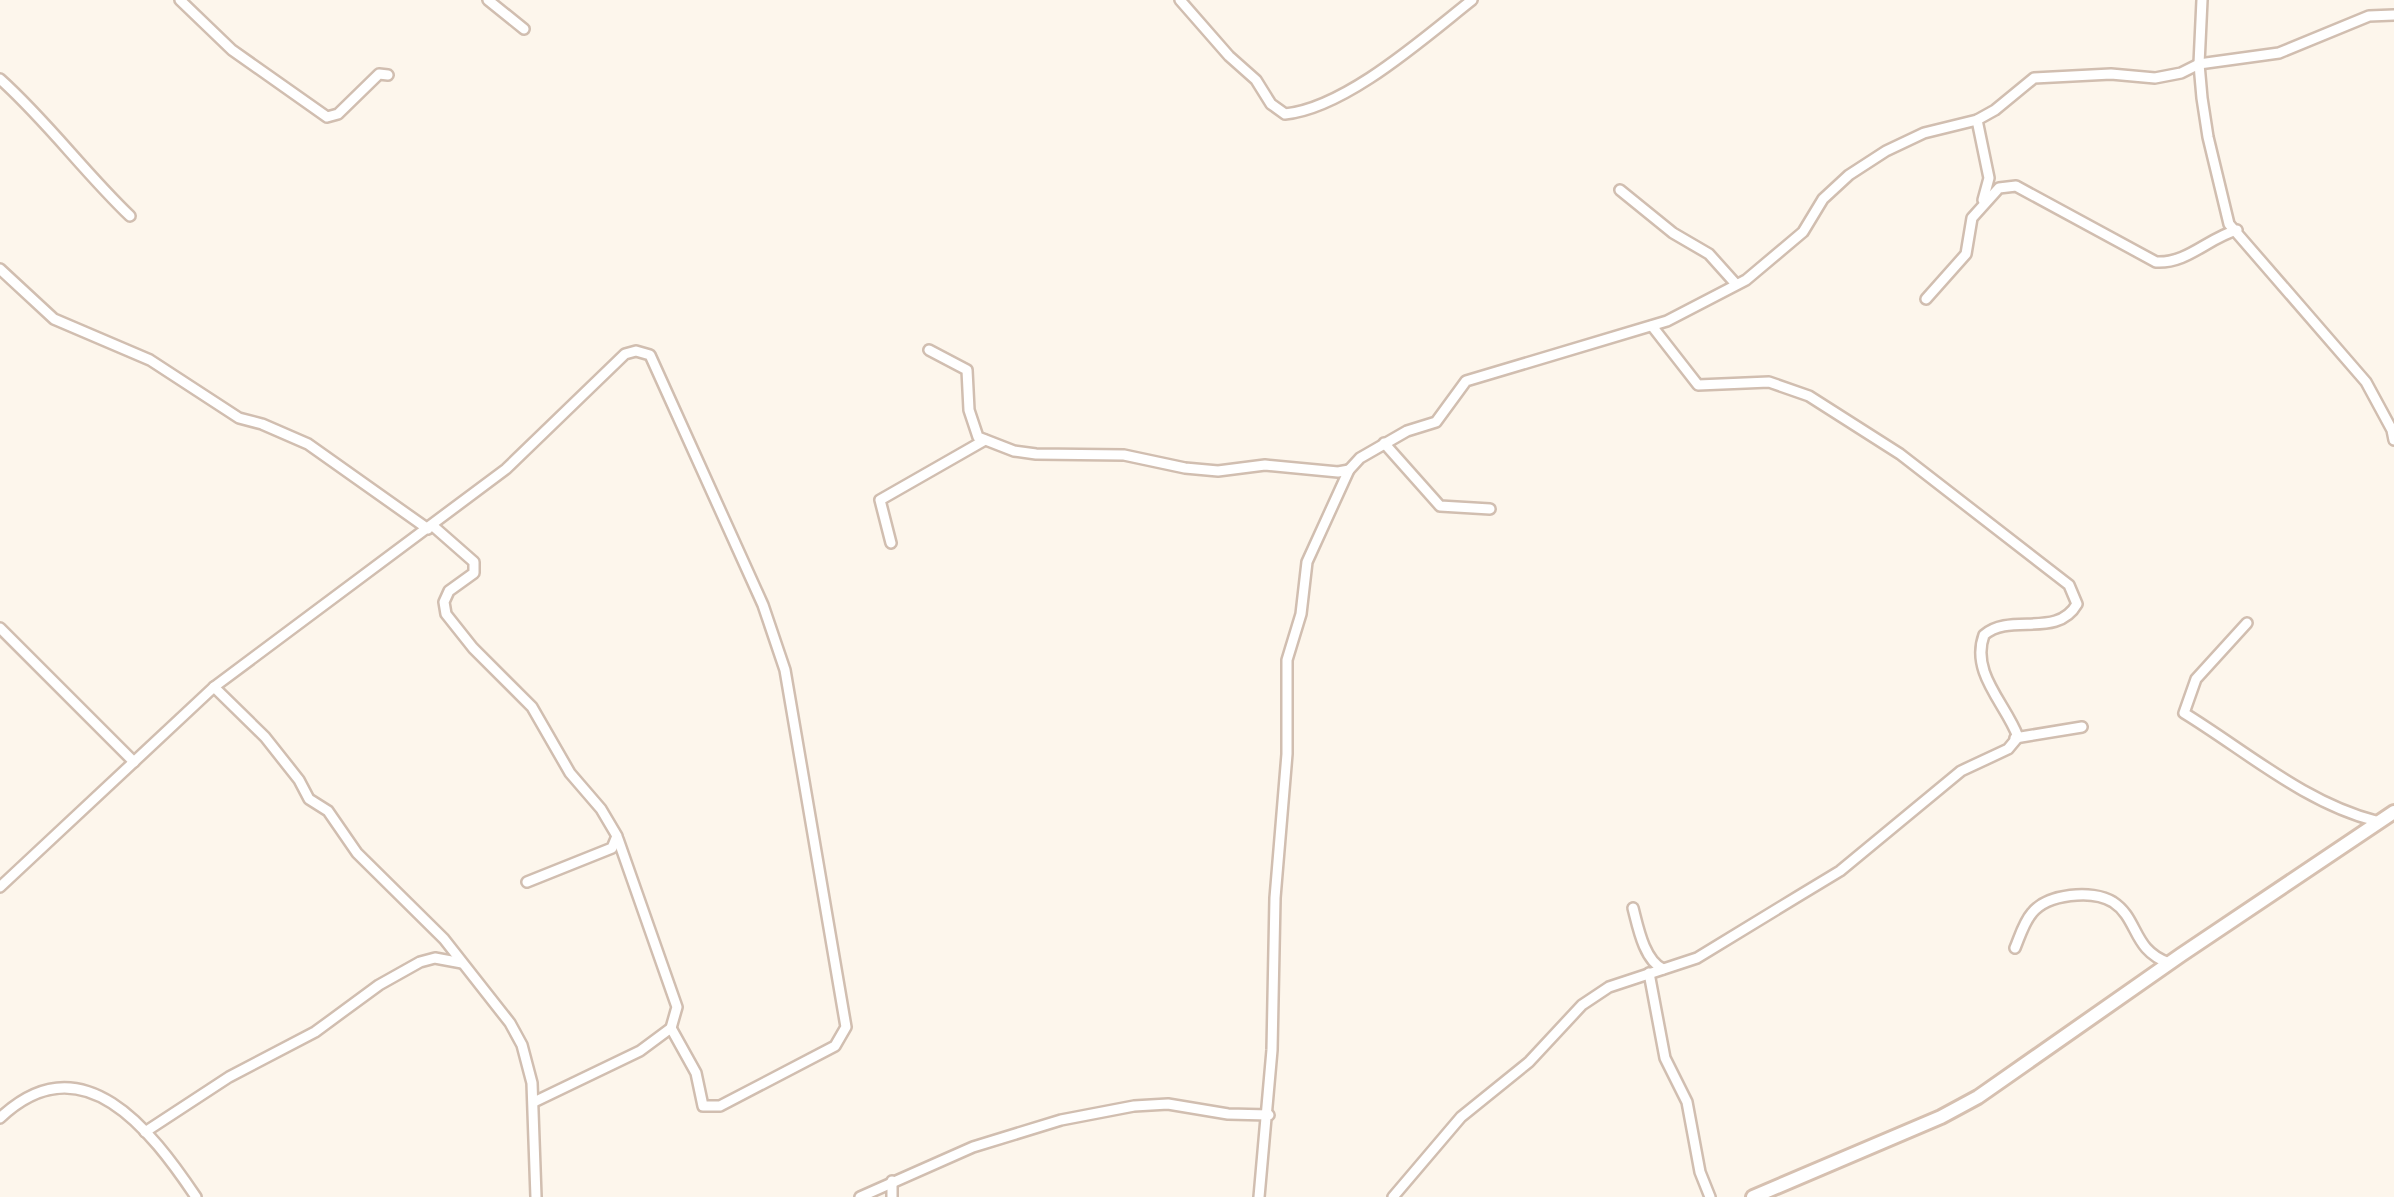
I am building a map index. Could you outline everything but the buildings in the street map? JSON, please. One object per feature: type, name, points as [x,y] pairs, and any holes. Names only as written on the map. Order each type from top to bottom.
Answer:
[{"type":"main road","points":[[1753,1197],[1978,1097],[2394,812]]},
{"type":"street","points":[[180,0],[232,50],[327,117],[338,114],[379,74],[388,74]]},
{"type":"street","points":[[488,0],[524,29]]},
{"type":"street","points":[[1180,0],[1256,80],[1271,104],[1285,114],[1339,96],[1386,67],[1472,0]]},
{"type":"street","points":[[2202,0],[2199,64],[2216,176],[2229,224],[2366,382],[2394,440]]},
{"type":"street","points":[[929,350],[968,370],[974,432],[984,440],[1036,454],[1124,455],[1206,470],[1265,465],[1349,470],[1406,430],[1436,422],[1466,381],[1652,326],[1746,280],[1804,232],[1823,200],[1849,175],[1924,133],[1976,120],[1995,110],[2034,78],[2110,74],[2156,78],[2199,64],[2279,53],[2369,16],[2394,15]]},
{"type":"street","points":[[0,78],[48,124],[80,168],[130,216]]},
{"type":"street","points":[[1976,120],[1990,178],[1981,207]]},
{"type":"street","points":[[1926,299],[1966,254],[1969,223],[1999,188],[2016,186],[2147,259],[2164,263],[2176,261],[2237,230]]},
{"type":"street","points":[[1620,190],[1673,233],[1709,254],[1735,283]]},
{"type":"street","points":[[0,269],[66,326],[150,360],[239,418],[308,444],[474,562],[474,573],[449,590],[444,602],[446,614],[472,648],[532,707],[570,773],[618,836],[676,1007],[671,1028],[640,1051],[534,1102]]},
{"type":"street","points":[[1393,1197],[1461,1117],[1516,1074],[1582,1005],[1609,987],[1697,958],[1840,871],[1961,771],[2008,750],[2016,731],[1984,674],[1980,644],[1984,635],[1991,628],[2006,624],[2041,624],[2072,612],[2077,604],[2069,584],[1900,454],[1809,396],[1769,382],[1698,385],[1652,326]]},
{"type":"street","points":[[0,888],[214,687],[506,468],[626,354],[636,350],[650,355],[763,605],[785,670],[846,1027],[836,1046],[711,1108],[702,1106],[696,1073],[671,1028]]},
{"type":"street","points":[[890,543],[880,500],[984,440]]},
{"type":"street","points":[[1384,443],[1440,506],[1490,508]]},
{"type":"street","points":[[1259,1197],[1268,1116],[1275,898],[1287,754],[1287,660],[1301,614],[1307,562],[1349,470]]},
{"type":"street","points":[[2248,623],[2196,680],[2184,713],[2286,780],[2320,799],[2376,821]]},
{"type":"street","points":[[0,628],[134,762]]},
{"type":"street","points":[[214,687],[264,737],[299,780],[309,799],[328,811],[356,853],[410,904],[510,1023],[528,1062],[534,1102],[536,1197]]},
{"type":"street","points":[[2016,738],[2082,727]]},
{"type":"street","points":[[527,882],[612,848],[618,836]]},
{"type":"street","points":[[2015,948],[2028,916],[2038,906],[2068,897],[2100,896],[2122,911],[2140,944],[2153,958],[2169,963]]},
{"type":"street","points":[[1633,908],[1645,946],[1655,965],[1663,969]]},
{"type":"street","points":[[145,1132],[229,1077],[315,1032],[400,972],[435,958],[463,963]]},
{"type":"street","points":[[1649,973],[1665,1058],[1687,1102],[1700,1172],[1710,1197]]},
{"type":"street","points":[[1,1114],[47,1089],[98,1093],[145,1132],[196,1197]]},
{"type":"street","points":[[860,1197],[998,1138],[1090,1114],[1168,1104],[1268,1116]]},
{"type":"street","points":[[892,1181],[892,1197]]}]
